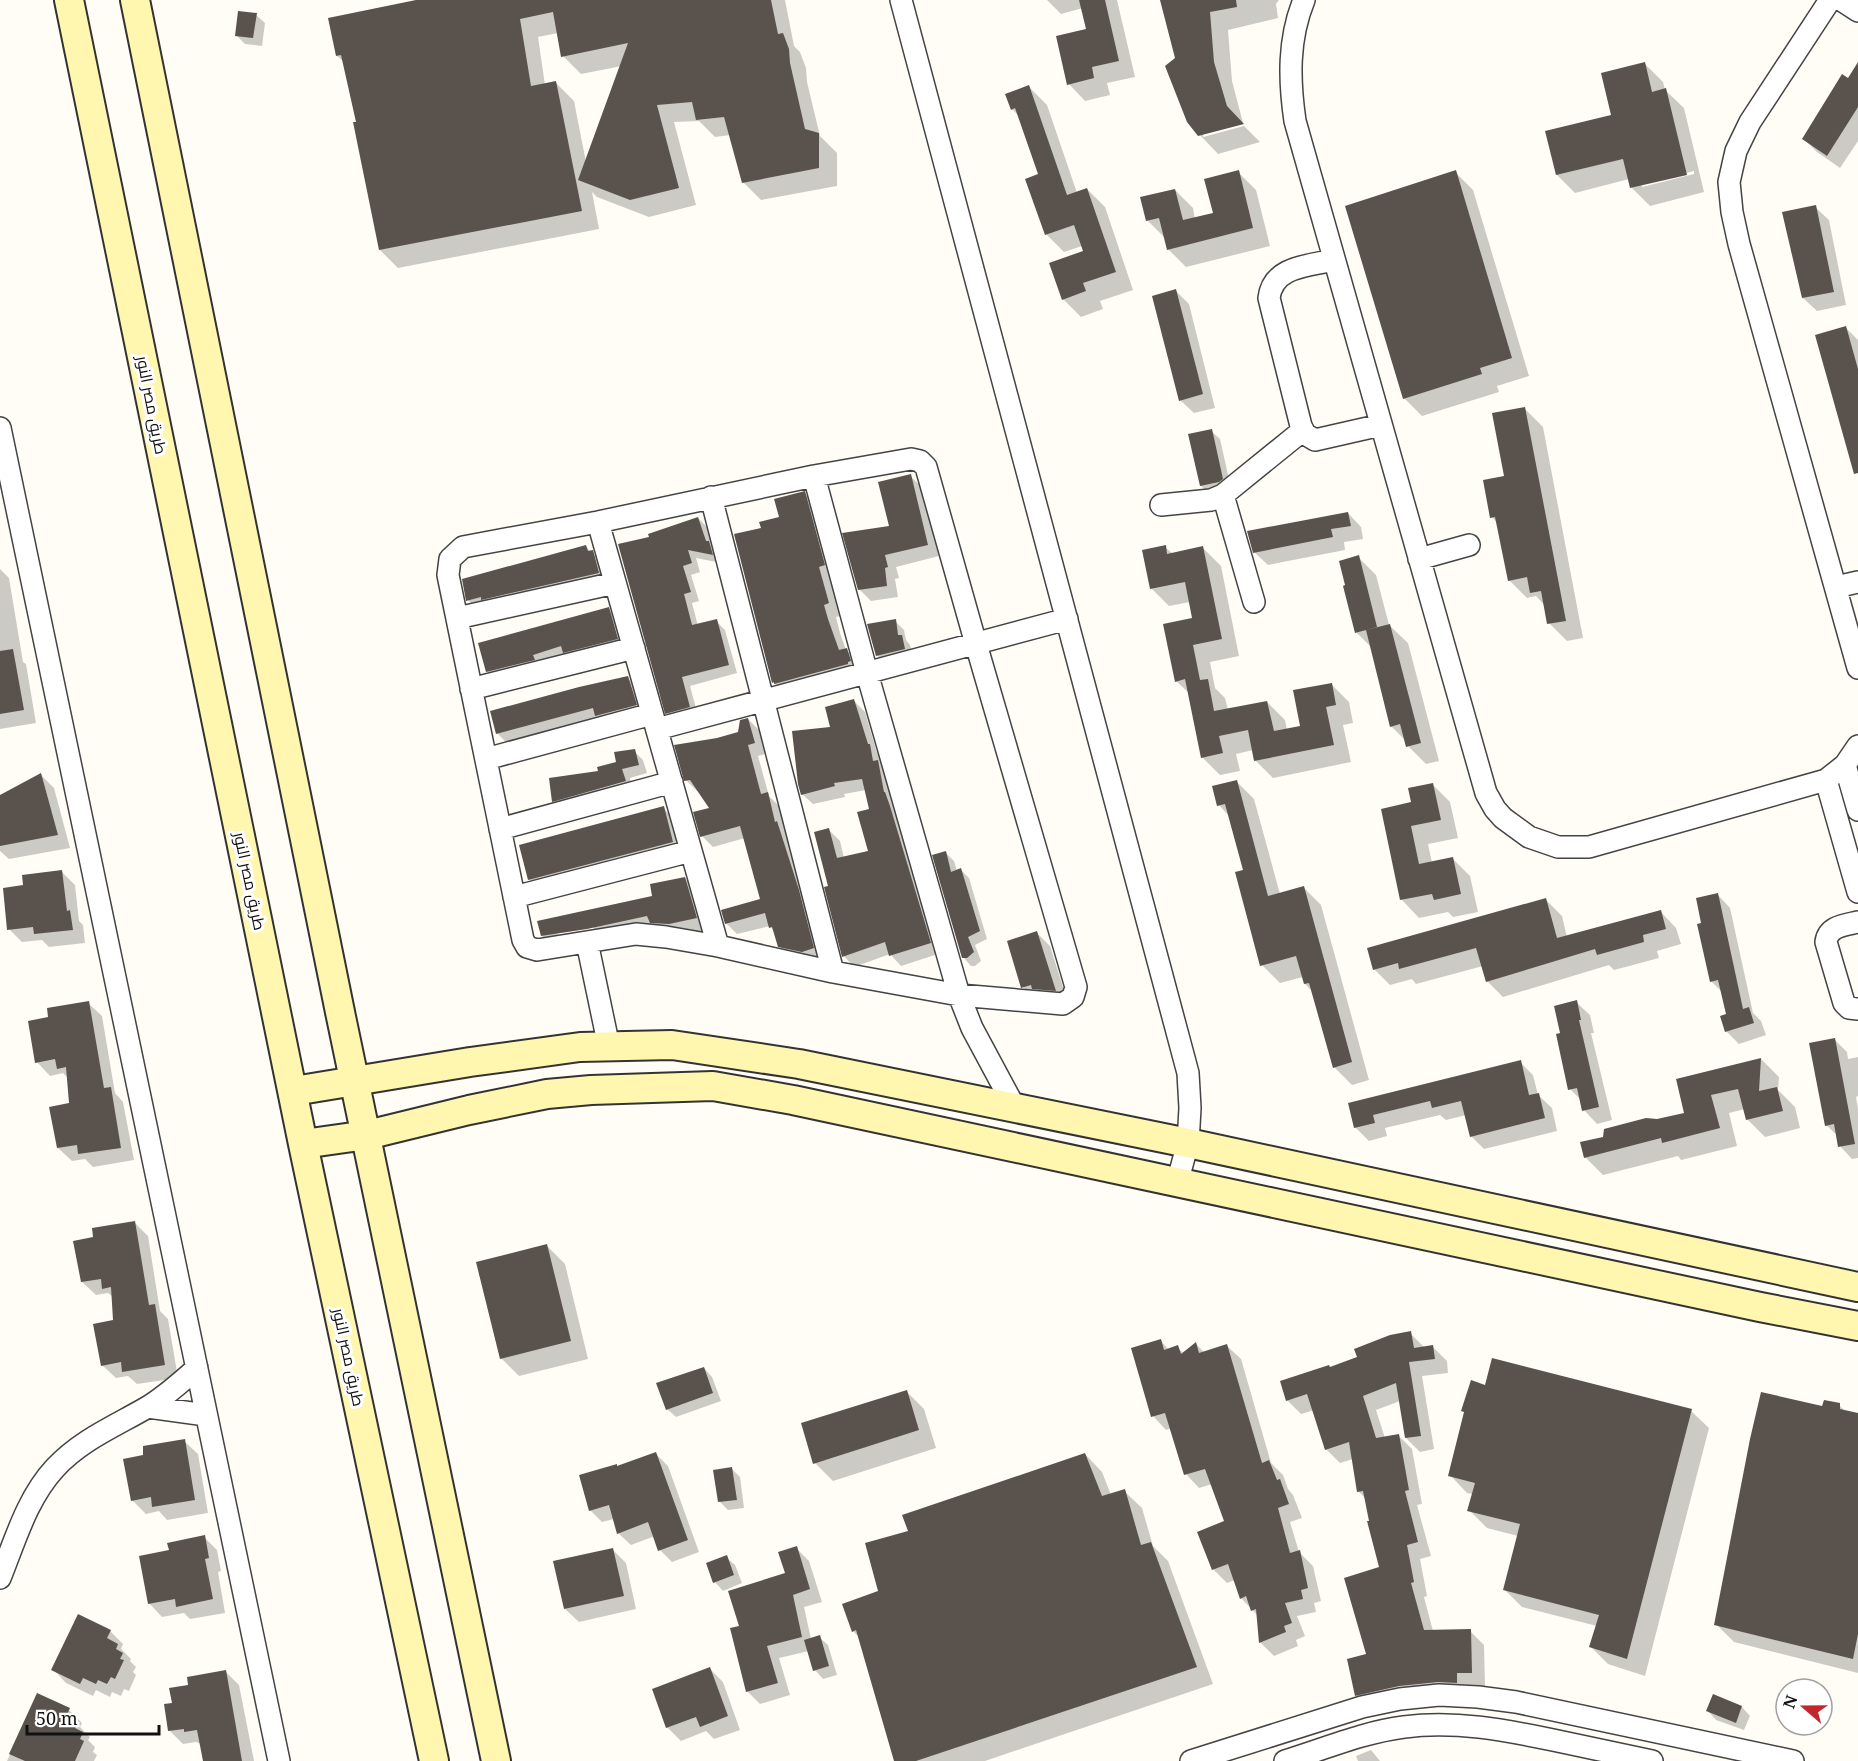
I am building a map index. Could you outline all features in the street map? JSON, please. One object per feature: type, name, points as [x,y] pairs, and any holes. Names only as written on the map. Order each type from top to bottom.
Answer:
[{"type":"street","name":"طريق مصر النور","points":[[69,0],[294,1091],[303,1144],[434,1761]]},
{"type":"street","points":[[135,0],[496,1761]]},
{"type":"street","points":[[901,0],[1188,1073],[1190,1108],[1188,1143],[1177,1183]]},
{"type":"street","points":[[1304,0],[1298,14],[1291,54],[1291,94],[1295,121],[1486,793],[1499,814],[1528,837],[1558,847],[1589,847],[1826,780],[1854,753]]},
{"type":"street","points":[[1830,0],[1750,122],[1736,151],[1730,182],[1732,212],[1739,244],[1858,668]]},
{"type":"street","points":[[1841,0],[1858,12]]},
{"type":"street","points":[[1334,260],[1286,272],[1279,276],[1270,290],[1269,298],[1302,431],[1308,438],[1315,440],[1381,425]]},
{"type":"street","points":[[0,428],[279,1761]]},
{"type":"street","points":[[1161,505],[1211,500],[1222,495],[1302,431]]},
{"type":"street","points":[[912,459],[920,461],[926,467],[1076,987],[1073,997],[1063,1004],[959,995],[833,972],[718,946],[666,937],[636,934],[537,950],[527,947],[523,940],[448,575],[450,559],[463,547],[598,522],[814,476],[912,459]]},
{"type":"street","points":[[814,476],[867,673],[959,995],[972,1028],[1015,1108]]},
{"type":"street","points":[[1222,495],[1254,602]]},
{"type":"street","points":[[711,497],[833,972]]},
{"type":"street","points":[[598,522],[718,946]]},
{"type":"street","points":[[1419,559],[1469,545]]},
{"type":"street","points":[[1836,588],[1858,582]]},
{"type":"street","points":[[457,618],[615,583]]},
{"type":"street","points":[[486,759],[655,721],[764,700],[1067,619]]},
{"type":"street","points":[[471,689],[634,648]]},
{"type":"street","points":[[1854,753],[1858,810]]},
{"type":"street","points":[[1826,780],[1858,892]]},
{"type":"street","points":[[500,829],[672,782]]},
{"type":"street","points":[[514,897],[691,850]]},
{"type":"street","points":[[1858,922],[1833,929],[1827,934],[1826,942],[1844,1003],[1849,1008],[1858,1009]]},
{"type":"street","points":[[587,942],[609,1047]]},
{"type":"street","points":[[294,1091],[580,1047],[672,1046],[800,1064],[1188,1143],[1858,1287]]},
{"type":"street","points":[[303,1144],[367,1135],[547,1094],[591,1090],[713,1086],[793,1100],[1748,1305],[1858,1326]]},
{"type":"street","points":[[0,1578],[34,1496],[54,1469],[88,1439],[148,1407],[182,1382],[196,1368]]},
{"type":"street","points":[[148,1407],[206,1415]]},
{"type":"street","points":[[1191,1761],[1362,1707],[1400,1699],[1439,1695],[1478,1696],[1516,1702],[1793,1761]]},
{"type":"street","points":[[1286,1761],[1404,1726],[1440,1725],[1476,1726],[1511,1731],[1652,1761]]},
{"type":"building","points":[[416,0],[771,0],[778,34],[783,33],[789,49],[805,129],[819,133],[819,168],[742,183],[724,117],[696,120],[692,102],[657,105],[679,188],[630,200],[578,180],[628,43],[561,57],[553,12],[520,19],[531,86],[556,81],[582,211],[379,250],[353,122],[356,122],[341,55],[336,56],[328,18]]},
{"type":"building","points":[[1079,0],[1105,0],[1119,61],[1092,67],[1094,78],[1067,85],[1056,36],[1086,29]]},
{"type":"building","points":[[1160,0],[1236,0],[1237,7],[1210,12],[1214,62],[1227,106],[1244,124],[1198,136],[1187,122],[1165,66],[1175,58]]},
{"type":"building","points":[[238,11],[257,13],[253,38],[235,36]]},
{"type":"building","points":[[1645,62],[1652,92],[1666,88],[1687,175],[1630,188],[1623,159],[1556,175],[1545,131],[1611,115],[1601,73]]},
{"type":"building","points":[[1858,62],[1858,107],[1827,156],[1802,139],[1842,74],[1848,78]]},
{"type":"building","points":[[1029,85],[1067,195],[1087,188],[1116,272],[1083,283],[1086,291],[1062,300],[1049,263],[1083,251],[1074,225],[1045,235],[1025,179],[1038,174],[1015,108],[1011,110],[1005,94]]},
{"type":"building","points":[[1239,170],[1253,228],[1167,250],[1159,218],[1146,221],[1140,197],[1175,189],[1183,220],[1213,213],[1204,179]]},
{"type":"building","points":[[1456,170],[1512,358],[1480,368],[1482,374],[1403,399],[1345,206]]},
{"type":"building","points":[[1816,205],[1834,292],[1802,298],[1782,212]]},
{"type":"building","points":[[1176,289],[1203,394],[1179,401],[1152,296]]},
{"type":"building","points":[[1846,326],[1858,369],[1858,473],[1854,474],[1815,335]]},
{"type":"building","points":[[1525,407],[1566,621],[1547,624],[1541,591],[1530,593],[1527,577],[1508,581],[1495,517],[1490,518],[1483,480],[1504,476],[1492,413]]},
{"type":"building","points":[[1212,429],[1223,479],[1200,486],[1188,434]]},
{"type":"building","points":[[911,474],[928,545],[885,555],[888,567],[885,568],[887,586],[858,590],[842,533],[889,526],[878,482]]},
{"type":"building","points":[[805,491],[825,565],[819,567],[829,603],[824,605],[839,650],[847,648],[851,661],[848,664],[774,684],[734,534],[761,528],[759,522],[779,517],[774,499]]},
{"type":"building","points":[[1348,512],[1351,526],[1331,529],[1333,537],[1253,553],[1247,531]]},
{"type":"building","points":[[698,517],[713,555],[688,550],[692,563],[683,566],[691,592],[684,594],[692,625],[717,619],[729,665],[682,677],[690,707],[665,714],[618,544],[649,537],[648,534]]},
{"type":"building","points":[[586,545],[588,551],[593,550],[599,573],[481,600],[481,597],[466,601],[462,579]]},
{"type":"building","points":[[1166,545],[1167,554],[1203,546],[1222,639],[1193,645],[1200,680],[1208,679],[1214,711],[1267,701],[1274,731],[1300,726],[1293,690],[1332,683],[1336,705],[1326,707],[1334,745],[1254,761],[1248,730],[1219,736],[1223,753],[1201,758],[1185,679],[1175,682],[1163,624],[1192,618],[1185,582],[1150,589],[1142,550]]},
{"type":"building","points":[[1359,555],[1377,627],[1355,633],[1339,561]]},
{"type":"building","points":[[609,607],[618,639],[563,653],[561,646],[533,655],[535,660],[486,672],[478,643]]},
{"type":"building","points":[[896,619],[898,635],[902,635],[905,649],[876,656],[867,624]]},
{"type":"building","points":[[1390,624],[1421,743],[1406,747],[1400,724],[1390,727],[1366,630]]},
{"type":"building","points":[[13,649],[24,710],[0,714],[0,651]]},
{"type":"building","points":[[628,676],[637,705],[595,716],[593,708],[496,734],[490,711]]},
{"type":"building","points":[[854,699],[868,744],[870,744],[873,761],[878,760],[884,792],[931,943],[889,956],[885,942],[842,957],[824,887],[828,886],[814,832],[829,828],[837,858],[868,851],[857,812],[869,809],[862,779],[834,783],[835,786],[801,795],[798,784],[792,731],[830,727],[825,707]]},
{"type":"building","points":[[748,718],[755,743],[748,745],[761,794],[768,792],[775,822],[777,821],[799,890],[814,948],[802,952],[778,947],[765,913],[725,924],[721,910],[760,899],[740,826],[700,837],[693,812],[709,808],[690,780],[684,781],[674,745],[738,732],[740,720]]},
{"type":"building","points":[[635,749],[639,765],[622,769],[626,781],[552,802],[549,778],[598,771],[597,767],[616,762],[614,752]]},
{"type":"building","points":[[41,773],[58,835],[0,846],[0,795]]},
{"type":"building","points":[[1237,780],[1268,896],[1304,886],[1352,1062],[1333,1068],[1309,983],[1304,984],[1296,956],[1260,966],[1235,872],[1243,870],[1225,804],[1217,806],[1212,786]]},
{"type":"building","points":[[1433,783],[1441,820],[1411,826],[1419,864],[1453,857],[1461,894],[1434,900],[1432,894],[1400,900],[1381,809],[1411,802],[1408,788]]},
{"type":"building","points":[[664,806],[673,842],[528,880],[519,845]]},
{"type":"building","points":[[946,851],[951,872],[961,868],[980,931],[968,937],[974,952],[967,958],[962,958],[932,855]]},
{"type":"building","points":[[62,870],[67,911],[70,910],[73,930],[34,934],[33,927],[7,930],[3,888],[23,885],[22,875]]},
{"type":"building","points":[[685,877],[697,918],[669,924],[650,923],[647,916],[541,936],[537,921],[652,896],[650,884]]},
{"type":"building","points":[[1718,893],[1743,1009],[1749,1007],[1754,1023],[1725,1032],[1720,1016],[1726,1014],[1718,980],[1710,982],[1697,924],[1701,923],[1696,898]]},
{"type":"building","points":[[1546,898],[1557,938],[1661,910],[1666,929],[1643,935],[1644,942],[1597,955],[1595,949],[1486,982],[1476,948],[1399,969],[1398,963],[1373,970],[1367,948]]},
{"type":"building","points":[[1037,931],[1056,991],[1032,989],[1031,985],[1021,988],[1007,941]]},
{"type":"building","points":[[1577,1000],[1581,1020],[1579,1020],[1599,1107],[1582,1111],[1577,1088],[1568,1090],[1556,1034],[1560,1033],[1554,1006]]},
{"type":"building","points":[[89,1001],[104,1088],[111,1087],[121,1148],[78,1154],[77,1145],[57,1148],[49,1107],[69,1103],[66,1067],[57,1069],[55,1059],[35,1063],[28,1021],[48,1017],[47,1008]]},
{"type":"building","points":[[1835,1038],[1855,1144],[1838,1147],[1834,1124],[1825,1126],[1809,1043]]},
{"type":"building","points":[[1761,1058],[1759,1091],[1777,1087],[1783,1111],[1746,1120],[1738,1089],[1711,1095],[1720,1128],[1662,1143],[1661,1138],[1584,1158],[1580,1142],[1603,1137],[1604,1129],[1646,1118],[1657,1119],[1684,1113],[1676,1079]]},
{"type":"building","points":[[1521,1060],[1529,1095],[1539,1093],[1545,1118],[1470,1137],[1461,1101],[1432,1108],[1430,1101],[1373,1115],[1375,1123],[1354,1128],[1348,1103]]},
{"type":"building","points":[[135,1221],[149,1305],[155,1304],[165,1365],[122,1372],[121,1362],[101,1366],[93,1324],[113,1320],[111,1287],[102,1289],[101,1279],[81,1282],[73,1241],[93,1237],[92,1228]]},
{"type":"building","points":[[547,1244],[571,1341],[500,1359],[476,1262]]},
{"type":"building","points":[[1411,1331],[1414,1348],[1433,1345],[1435,1359],[1409,1362],[1421,1436],[1405,1438],[1396,1383],[1363,1396],[1376,1438],[1399,1434],[1409,1490],[1405,1491],[1418,1542],[1407,1545],[1414,1582],[1411,1583],[1424,1630],[1471,1629],[1472,1673],[1457,1673],[1457,1683],[1438,1682],[1399,1686],[1355,1696],[1347,1659],[1366,1654],[1344,1578],[1379,1567],[1367,1521],[1369,1521],[1363,1491],[1357,1492],[1349,1442],[1325,1450],[1307,1394],[1286,1401],[1280,1381],[1357,1357],[1354,1349],[1390,1335]]},
{"type":"building","points":[[1161,1339],[1164,1350],[1178,1345],[1181,1354],[1196,1342],[1199,1353],[1227,1344],[1262,1463],[1269,1460],[1277,1480],[1280,1479],[1289,1504],[1278,1508],[1290,1553],[1300,1550],[1308,1588],[1301,1590],[1303,1599],[1285,1603],[1292,1623],[1284,1626],[1286,1632],[1259,1643],[1256,1609],[1251,1611],[1246,1596],[1240,1599],[1228,1564],[1212,1570],[1197,1532],[1224,1521],[1205,1469],[1184,1475],[1165,1413],[1151,1417],[1131,1348]]},
{"type":"building","points":[[1492,1358],[1692,1409],[1627,1659],[1589,1647],[1599,1615],[1503,1590],[1520,1524],[1467,1511],[1475,1483],[1448,1476],[1464,1412],[1461,1411],[1471,1380],[1485,1385]]},
{"type":"building","points":[[704,1367],[713,1393],[666,1410],[656,1383]]},
{"type":"building","points":[[907,1390],[919,1430],[813,1464],[801,1423]]},
{"type":"building","points":[[1761,1392],[1822,1406],[1824,1400],[1840,1403],[1840,1409],[1858,1413],[1858,1634],[1853,1659],[1714,1625]]},
{"type":"building","points":[[185,1439],[195,1500],[152,1507],[151,1497],[131,1501],[123,1459],[143,1455],[143,1446]]},
{"type":"building","points":[[656,1452],[688,1540],[658,1551],[648,1522],[617,1534],[609,1505],[589,1511],[579,1475],[617,1464],[617,1466]]},
{"type":"building","points":[[1085,1453],[1102,1496],[1125,1489],[1141,1545],[1151,1542],[1197,1667],[916,1761],[894,1761],[856,1630],[852,1632],[842,1604],[878,1591],[865,1543],[908,1531],[902,1515]]},
{"type":"building","points":[[732,1467],[737,1500],[718,1502],[713,1470]]},
{"type":"building","points":[[205,1535],[209,1558],[205,1559],[213,1599],[176,1607],[175,1599],[148,1604],[139,1556],[169,1550],[167,1543]]},
{"type":"building","points":[[797,1546],[810,1589],[793,1595],[802,1637],[767,1646],[778,1683],[746,1692],[730,1628],[739,1626],[728,1591],[785,1573],[778,1552]]},
{"type":"building","points":[[613,1548],[624,1596],[564,1609],[553,1561]]},
{"type":"building","points":[[727,1555],[734,1575],[713,1583],[706,1563]]},
{"type":"building","points":[[78,1614],[111,1630],[107,1638],[118,1644],[116,1649],[123,1653],[120,1659],[124,1660],[115,1679],[111,1677],[107,1684],[98,1680],[96,1684],[83,1678],[80,1684],[51,1670]]},
{"type":"building","points":[[820,1635],[829,1666],[813,1671],[804,1640]]},
{"type":"building","points":[[710,1667],[728,1716],[700,1727],[696,1717],[666,1728],[652,1689]]},
{"type":"building","points":[[226,1670],[242,1761],[203,1761],[197,1730],[168,1731],[164,1704],[172,1703],[169,1688],[188,1685],[187,1677]]},
{"type":"building","points":[[37,1693],[70,1708],[66,1717],[77,1723],[75,1728],[83,1732],[80,1739],[84,1741],[75,1761],[25,1761],[9,1754]]},
{"type":"building","points":[[1713,1694],[1742,1706],[1736,1723],[1706,1711]]}]
